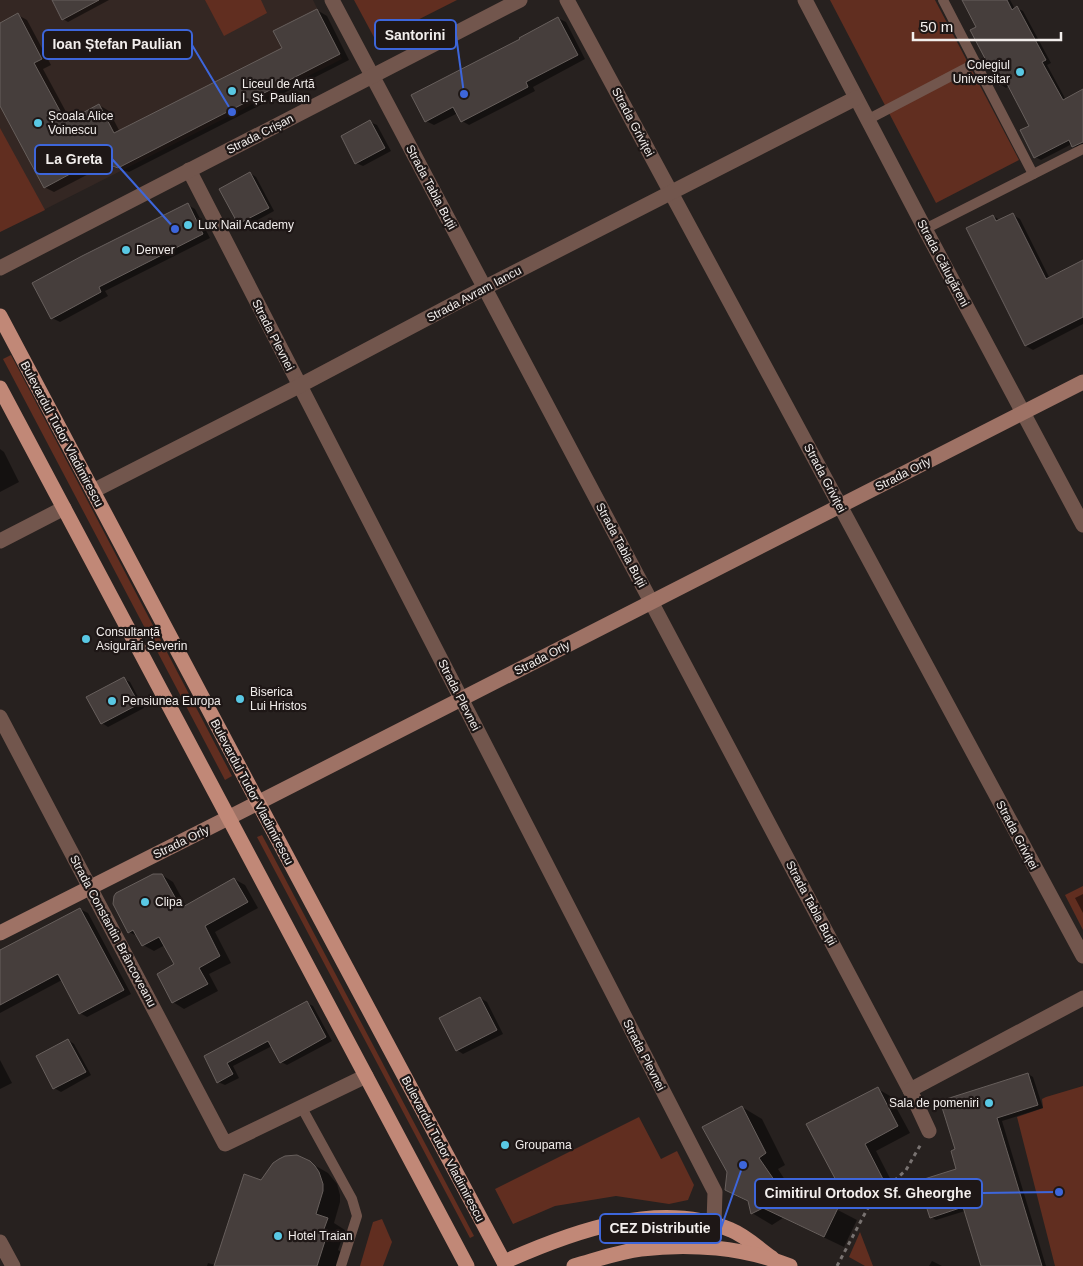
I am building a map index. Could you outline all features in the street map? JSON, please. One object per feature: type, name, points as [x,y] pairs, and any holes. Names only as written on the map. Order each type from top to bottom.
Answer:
[{"type":"main road","name":"Bulevardul Tudor Vladimirescu","points":[[0,316],[502,1265]]},
{"type":"main road","points":[[0,388],[467,1266]]},
{"type":"main road","points":[[502,1265],[562,1237],[624,1222],[660,1218],[683,1218],[714,1223],[734,1231],[772,1258],[790,1266]]},
{"type":"main road","points":[[574,1266],[614,1254],[641,1249],[670,1247],[717,1248],[772,1258]]},
{"type":"street","name":"Strada Tabla Buții","points":[[332,0],[910,1090],[928,1131]]},
{"type":"street","name":"Strada Crișan","points":[[0,268],[520,0]]},
{"type":"street","name":"Strada Griviței","points":[[567,0],[1083,956]]},
{"type":"street","name":"Strada Călugăreni","points":[[805,0],[924,229],[1083,525]]},
{"type":"street","name":"Strada Avram Iancu","points":[[93,492],[484,288],[856,98]]},
{"type":"street","name":"Strada Plevnei","points":[[189,170],[715,1192],[714,1223]]},
{"type":"street","name":"Strada Orly","points":[[0,932],[258,803],[1083,382]]},
{"type":"street","points":[[0,541],[64,508]]},
{"type":"street","name":"Strada Constantin Brâncoveanu","points":[[0,717],[225,1144],[302,1108]]},
{"type":"street","points":[[910,1090],[1083,998]]},
{"type":"street","points":[[302,1108],[366,1076]]},
{"type":"street","points":[[0,1242],[13,1266]]},
{"type":"lane","points":[[943,0],[1034,174]]},
{"type":"lane","points":[[867,120],[976,63]]},
{"type":"lane","points":[[924,229],[1083,149]]},
{"type":"lane","points":[[302,1108],[352,1199],[357,1216],[342,1266]]},
{"type":"path","points":[[837,1266],[871,1202],[906,1170],[928,1131]]},
{"type":"shaded area","points":[[0,0],[313,0],[342,59],[0,232]]},
{"type":"shaded area","points":[[205,0],[261,0],[267,13],[224,36]]},
{"type":"shaded area","points":[[354,0],[457,0],[376,41]]},
{"type":"shaded area","points":[[830,0],[935,0],[1019,160],[936,203]]},
{"type":"shaded area","points":[[0,128],[45,210],[0,232]]},
{"type":"shaded area","points":[[11,355],[232,776],[225,780],[3,359]]},
{"type":"shaded area","points":[[262,835],[474,1236],[470,1238],[257,837]]},
{"type":"shaded area","points":[[1083,886],[1083,930],[1065,895]]},
{"type":"shaded area","points":[[1083,1086],[1083,1266],[1055,1266],[1017,1117],[1043,1108],[1042,1099],[1046,1097]]},
{"type":"shaded area","points":[[639,1117],[661,1159],[677,1151],[694,1185],[688,1200],[669,1204],[616,1196],[555,1206],[513,1224],[495,1189]]},
{"type":"shaded area","points":[[382,1219],[392,1242],[383,1266],[360,1266],[373,1222]]},
{"type":"shaded area","points":[[860,1232],[873,1266],[865,1266],[849,1257]]},
{"type":"building","points":[[52,0],[99,0],[62,20]]},
{"type":"building","name":"Colegiul Universitar","points":[[962,0],[1007,0],[1012,10],[1017,6],[1046,60],[1042,62],[1063,100],[1083,89],[1083,142],[1072,147],[1069,140],[1034,158],[1020,130],[1029,126],[1006,82],[999,85],[970,30],[976,27]]},
{"type":"building","points":[[317,9],[340,54],[118,168],[96,160],[44,188],[0,106],[0,23],[18,13],[42,59],[34,63],[66,122],[99,104],[114,133],[282,48],[273,31]]},
{"type":"building","points":[[558,17],[578,55],[526,82],[528,87],[461,122],[453,107],[425,122],[411,95],[520,39]]},
{"type":"building","points":[[370,120],[385,148],[355,164],[341,136]]},
{"type":"building","points":[[250,172],[269,208],[238,224],[219,189]]},
{"type":"building","points":[[188,203],[203,234],[99,287],[101,292],[51,319],[32,283]]},
{"type":"building","points":[[1013,213],[1046,279],[1083,260],[1083,317],[1025,346],[966,228],[993,215],[996,221]]},
{"type":"building","name":"Pensiunea Europa","points":[[124,677],[139,704],[101,724],[86,697]]},
{"type":"building","points":[[153,874],[162,874],[181,908],[234,878],[248,902],[205,926],[220,956],[199,968],[208,984],[172,1003],[157,974],[174,964],[159,937],[142,946],[133,930],[128,933],[113,904],[116,893]]},
{"type":"building","points":[[80,908],[124,990],[79,1014],[58,974],[0,1005],[0,950]]},
{"type":"building","points":[[480,997],[497,1030],[456,1051],[439,1018]]},
{"type":"building","points":[[307,1001],[326,1037],[280,1063],[268,1041],[227,1063],[233,1074],[217,1083],[204,1056]]},
{"type":"building","points":[[68,1039],[86,1072],[53,1089],[36,1056]]},
{"type":"building","points":[[1028,1073],[1038,1105],[997,1118],[1042,1266],[981,1266],[963,1207],[930,1218],[918,1181],[956,1169],[951,1151],[955,1149],[940,1101]]},
{"type":"building","points":[[878,1087],[898,1126],[865,1144],[884,1181],[847,1201],[806,1124]]},
{"type":"building","points":[[742,1106],[766,1153],[759,1158],[779,1187],[808,1198],[810,1194],[838,1208],[824,1237],[763,1208],[751,1214],[748,1201],[725,1190],[727,1172],[702,1127]]},
{"type":"building","points":[[297,1155],[310,1161],[315,1166],[323,1184],[323,1191],[316,1214],[328,1218],[320,1240],[325,1241],[317,1266],[214,1266],[244,1174],[261,1180],[273,1163],[285,1156]]},
{"type":"place","name":"Colegiul Universitar","points":[[1020,72]]},
{"type":"place","name":"Liceul de Artă I. Șt. Paulian","points":[[232,91]]},
{"type":"place","name":"Santorini","points":[[464,94]]},
{"type":"place","name":"Ioan Ștefan Paulian","points":[[232,112]]},
{"type":"place","name":"Școala Alice Voinescu","points":[[38,123]]},
{"type":"place","name":"Lux Nail Academy","points":[[188,225]]},
{"type":"place","name":"La Greta","points":[[175,229]]},
{"type":"place","name":"Denver","points":[[126,250]]},
{"type":"place","name":"Consultanță Asigurări Severin","points":[[86,639]]},
{"type":"place","name":"Biserica Lui Hristos","points":[[240,699]]},
{"type":"place","name":"Pensiunea Europa","points":[[112,701]]},
{"type":"place","name":"Clipa","points":[[145,902]]},
{"type":"place","name":"Sala de pomeniri","points":[[989,1103]]},
{"type":"place","name":"Groupama","points":[[505,1145]]},
{"type":"place","name":"CEZ Distributie","points":[[743,1165]]},
{"type":"place","name":"Cimitirul Ortodox Sf. Gheorghe","points":[[1059,1192]]},
{"type":"place","name":"Hotel Traian","points":[[278,1236]]}]
